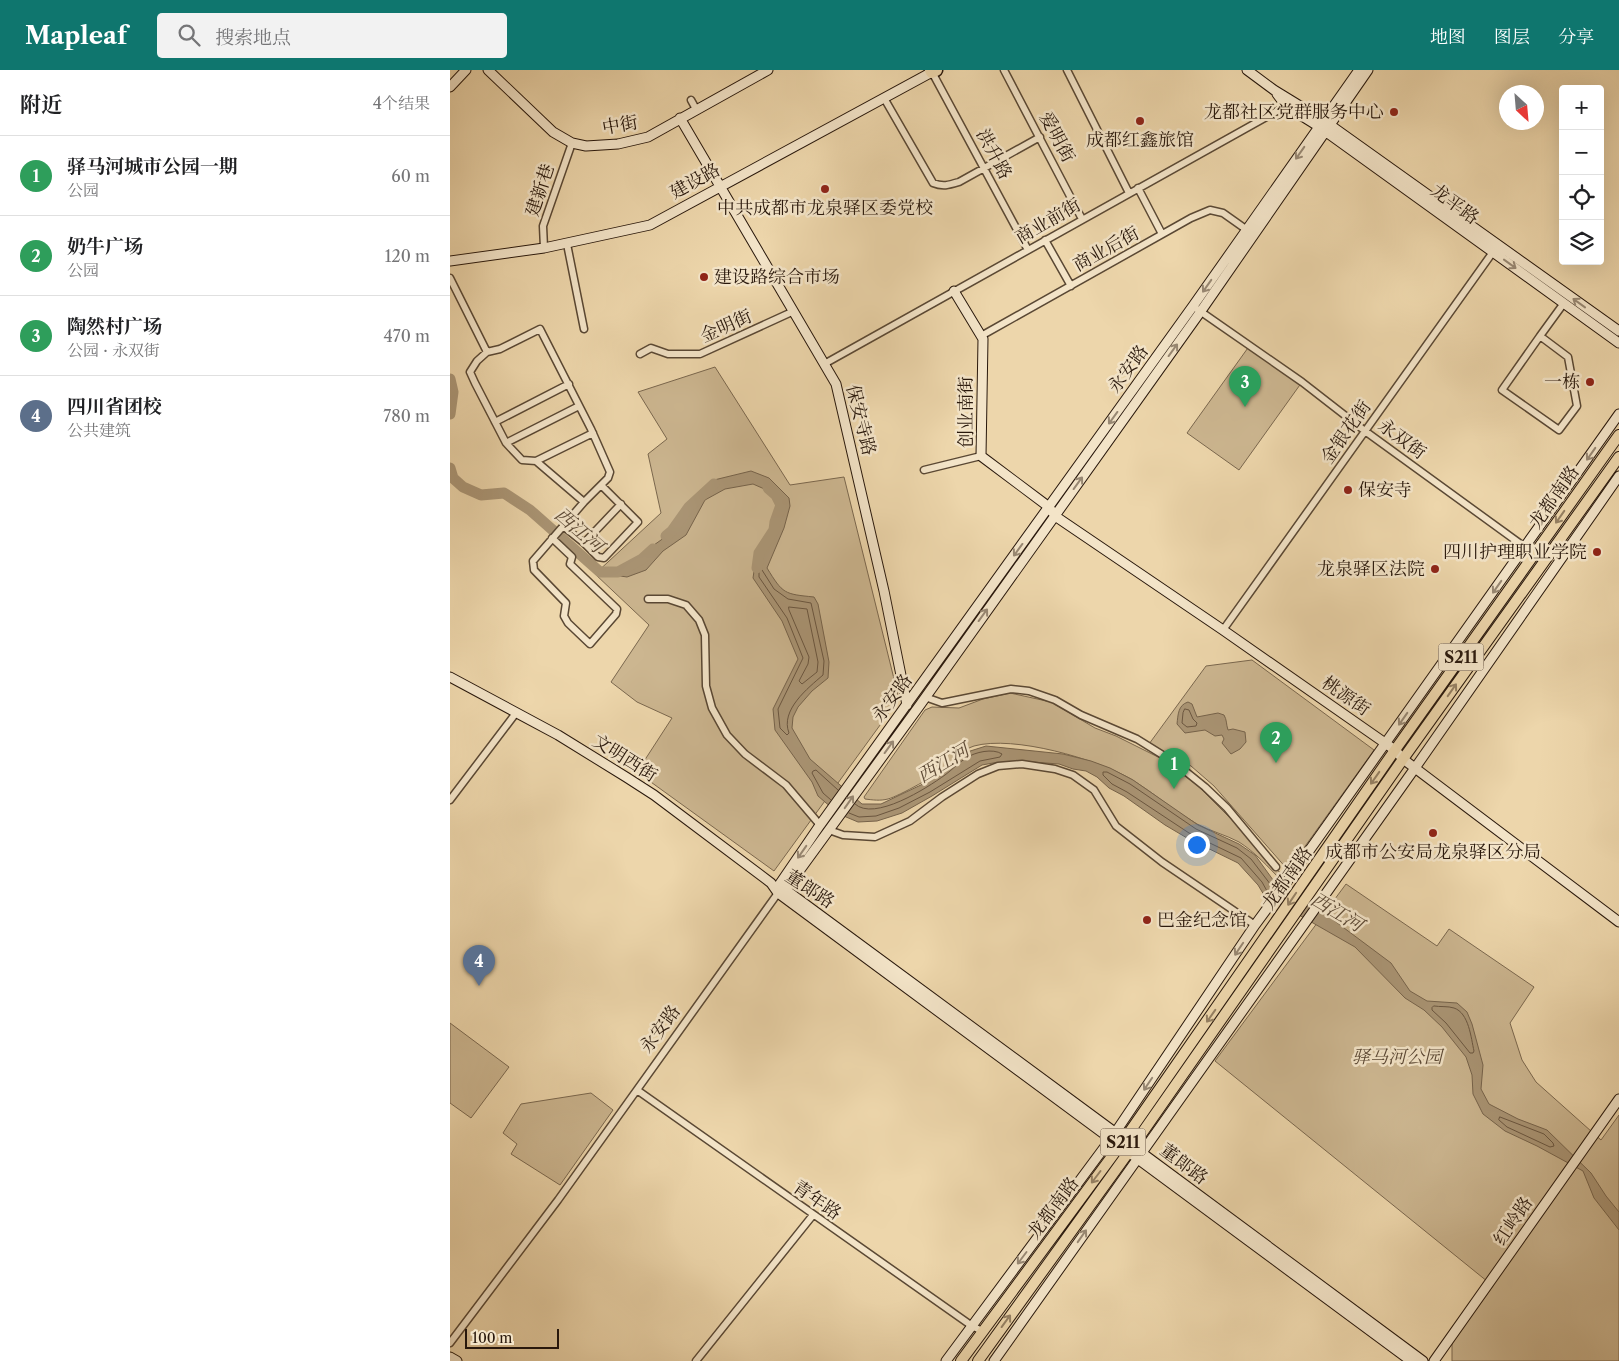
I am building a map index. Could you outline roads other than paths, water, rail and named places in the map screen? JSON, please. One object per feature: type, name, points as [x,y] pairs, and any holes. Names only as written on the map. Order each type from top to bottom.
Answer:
[{"type":"main road","name":"龙都南路","points":[[978,1361],[1135,1152],[1283,922],[1305,880],[1619,435]]},
{"type":"main road","name":"龙都南路","points":[[961,1361],[1283,922],[1314,887],[1619,457]]},
{"type":"street","points":[[450,87],[466,70]]},
{"type":"street","name":"中街","points":[[488,70],[553,132],[572,143],[586,146],[618,144],[648,137],[768,70]]},
{"type":"street","name":"爱明街","points":[[1004,70],[1082,219]]},
{"type":"street","points":[[1067,70],[1129,193]]},
{"type":"street","name":"龙平路","points":[[1247,70],[1619,332]]},
{"type":"street","name":"永安路","points":[[450,1343],[558,1200],[637,1090],[820,825],[856,784],[891,725],[1049,507],[1197,308],[1247,230],[1324,126],[1359,70]]},
{"type":"street","points":[[778,887],[837,819],[856,784],[925,697],[1055,516],[1324,126],[1368,70]]},
{"type":"street","name":"建设路","points":[[450,260],[544,248],[650,226],[933,71]]},
{"type":"street","name":"洪升路","points":[[933,71],[1028,250]]},
{"type":"street","name":"龙平路","points":[[1274,90],[1286,106],[1324,126],[1619,344]]},
{"type":"street","points":[[884,98],[934,183],[941,186],[959,182],[1040,137]]},
{"type":"street","points":[[691,100],[696,110]]},
{"type":"street","name":"商业前街","points":[[826,363],[1286,106]]},
{"type":"street","name":"保安寺路","points":[[680,118],[826,363],[836,384],[884,591],[907,705]]},
{"type":"street","name":"建新巷","points":[[544,248],[544,226],[572,143]]},
{"type":"street","points":[[1138,188],[1162,234]]},
{"type":"street","name":"商业后街","points":[[981,336],[1191,218],[1210,210],[1223,213],[1247,230]]},
{"type":"street","points":[[1045,240],[1071,286]]},
{"type":"street","points":[[567,244],[584,329]]},
{"type":"street","name":"金银花街","points":[[1223,630],[1493,252]]},
{"type":"street","points":[[450,278],[487,352]]},
{"type":"street","name":"创业南街","points":[[954,291],[983,339],[981,456],[1049,507]]},
{"type":"street","points":[[1540,336],[1568,357],[1576,406],[1559,430],[1502,390],[1540,336],[1564,303]]},
{"type":"street","name":"永双街","points":[[1197,308],[1295,376],[1365,431],[1544,561]]},
{"type":"street","name":"金明街","points":[[640,354],[651,348],[668,354],[700,354],[794,311]]},
{"type":"street","points":[[553,538],[572,556],[570,564],[617,610],[616,614],[590,644],[568,623],[564,616],[566,603],[534,570],[533,561],[584,502],[608,478],[610,472],[580,406],[540,329],[500,349],[487,352],[477,361],[470,372],[506,443],[522,460],[536,461],[592,433]]},
{"type":"street","points":[[495,422],[569,384]]},
{"type":"street","points":[[506,443],[580,406]]},
{"type":"street","points":[[946,1361],[1113,1136],[1255,925],[1619,414]]},
{"type":"street","points":[[924,470],[981,456]]},
{"type":"street","points":[[536,461],[584,502]]},
{"type":"street","points":[[994,1361],[1135,1152],[1295,936],[1619,476]]},
{"type":"street","points":[[561,528],[584,543],[598,558],[604,558],[638,522],[601,486]]},
{"type":"street","points":[[584,543],[620,504]]},
{"type":"street","name":"桃源街","points":[[1049,507],[1055,516],[1395,750],[1403,759],[1619,922]]},
{"type":"street","points":[[648,599],[668,598],[686,605],[699,620],[705,635],[706,686],[712,708],[727,735],[745,754],[786,785],[820,825]]},
{"type":"street","name":"文明西街","points":[[450,677],[558,735],[647,791],[778,887]]},
{"type":"street","points":[[925,697],[942,703],[1011,689],[1029,691],[1055,700],[1081,715],[1137,739],[1174,762],[1205,787],[1227,808],[1276,867]]},
{"type":"street","points":[[450,800],[516,712]]},
{"type":"street","points":[[829,830],[843,835],[875,837],[910,821],[942,797],[978,774],[998,766],[1022,764],[1055,770],[1073,775],[1094,790],[1116,826],[1162,862],[1255,925]]},
{"type":"street","name":"董郞路","points":[[778,887],[1122,1142],[1411,1361]]},
{"type":"street","name":"青年路","points":[[637,1090],[813,1215],[972,1326],[982,1331]]},
{"type":"street","name":"红岭路","points":[[1434,1361],[1580,1152],[1619,1100]]},
{"type":"street","name":"董郞路","points":[[1135,1152],[1423,1361]]},
{"type":"street","points":[[696,1361],[813,1215]]},
{"type":"street","points":[[450,1356],[457,1361]]},
{"type":"water","points":[[751,471],[769,478],[789,498],[790,506],[784,528],[767,568],[785,591],[796,595],[814,597],[818,604],[829,662],[828,678],[812,691],[798,707],[793,717],[792,728],[810,759],[862,804],[881,804],[925,783],[964,753],[986,746],[1063,754],[1110,768],[1133,780],[1198,825],[1239,844],[1255,855],[1276,884],[1328,916],[1391,963],[1410,991],[1427,1001],[1457,1003],[1467,1012],[1483,1065],[1481,1089],[1489,1104],[1518,1119],[1547,1130],[1591,1173],[1619,1212],[1619,1230],[1594,1198],[1583,1171],[1505,1131],[1483,1114],[1473,1094],[1472,1075],[1466,1057],[1442,1027],[1424,1010],[1405,998],[1355,947],[1264,895],[1258,885],[1238,863],[1165,825],[1086,771],[1059,764],[1019,761],[982,765],[902,813],[877,821],[858,822],[839,814],[818,796],[812,782],[775,730],[773,709],[798,659],[782,621],[753,578],[756,558],[771,537],[780,499],[769,491],[753,484],[725,489],[705,500],[686,535],[663,551],[646,570],[627,577],[614,575],[640,563],[647,550],[668,535],[714,480]]},
{"type":"water","points":[[1188,702],[1192,704],[1197,717],[1218,713],[1224,715],[1228,730],[1233,729],[1245,732],[1246,742],[1240,749],[1231,754],[1222,743],[1224,739],[1222,735],[1215,736],[1205,730],[1185,733],[1177,724],[1180,708]]},
{"type":"waterway","name":"西江河","points":[[450,379],[453,392],[450,414]]},
{"type":"waterway","name":"西江河","points":[[450,468],[453,478],[463,487],[481,495],[504,493],[530,510],[600,572],[618,572],[642,559],[653,549]]},
{"type":"waterway","name":"西江河","points":[[666,536],[672,531],[689,507],[714,484]]},
{"type":"waterway","name":"西江河","points":[[757,568],[759,553],[774,530],[781,505],[776,495],[768,488]]},
{"type":"place","name":"龙都社区党群服务中心","points":[[1394,112]]},
{"type":"place","name":"成都红鑫旅馆","points":[[1140,121]]},
{"type":"place","name":"中共成都市龙泉驿区委党校","points":[[825,189]]},
{"type":"place","name":"建设路综合市场","points":[[704,277]]},
{"type":"place","name":"一栋","points":[[1590,382]]},
{"type":"place","name":"陶然村广场","points":[[1245,407]]},
{"type":"place","name":"保安寺","points":[[1348,490]]},
{"type":"place","name":"四川护理职业学院","points":[[1597,552]]},
{"type":"place","name":"龙泉驿区法院","points":[[1435,569]]},
{"type":"place","name":"奶牛广场","points":[[1276,763]]},
{"type":"place","name":"驿马河城市公园一期","points":[[1174,789]]},
{"type":"place","name":"成都市公安局龙泉驿区分局","points":[[1433,833]]},
{"type":"place","name":"巴金纪念馆","points":[[1147,920]]},
{"type":"place","name":"四川省团校","points":[[479,986]]},
{"type":"park label","name":"驿马河公园","points":[[1397,1057]]}]
